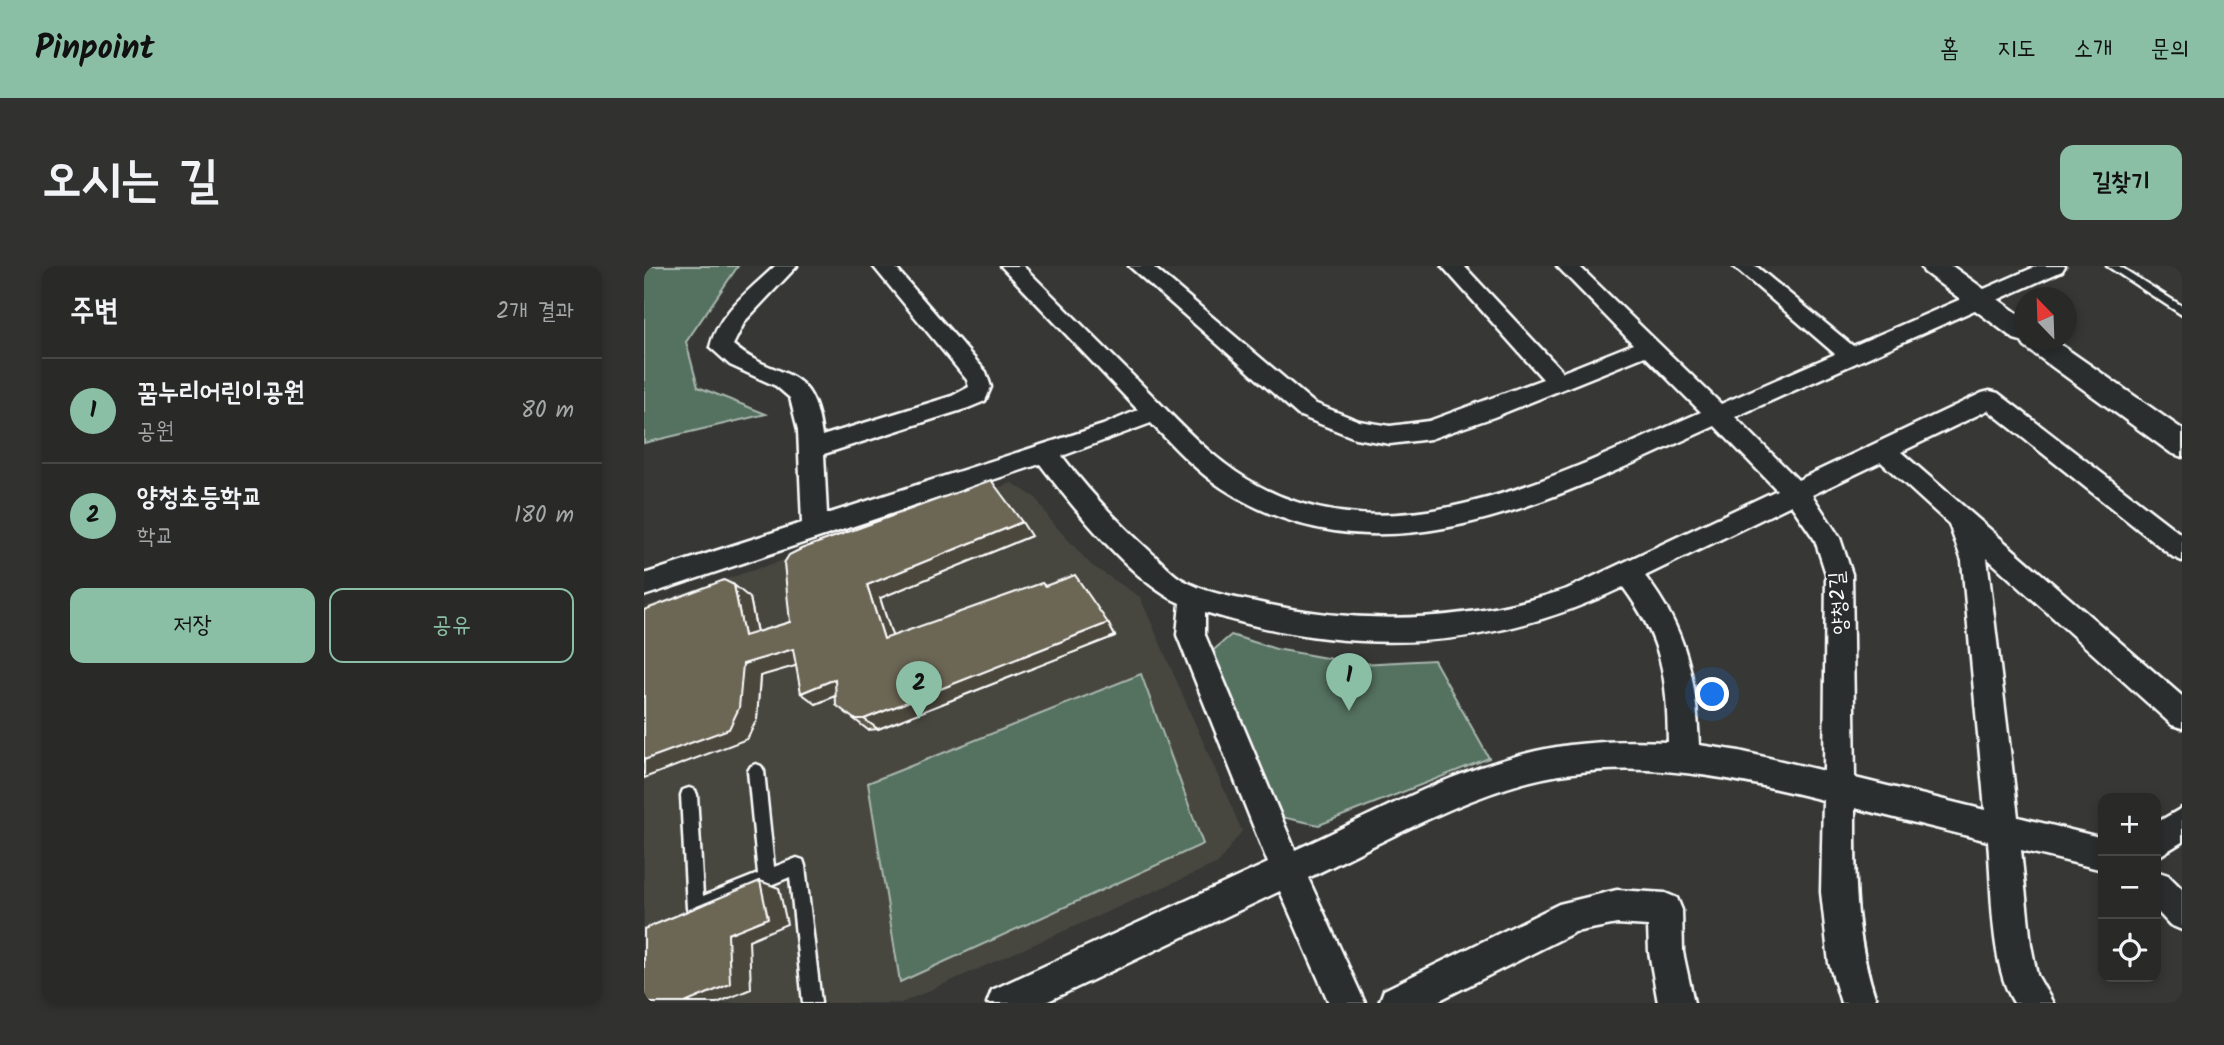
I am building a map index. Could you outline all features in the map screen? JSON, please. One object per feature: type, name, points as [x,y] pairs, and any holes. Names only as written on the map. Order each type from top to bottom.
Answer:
[{"type":"street","points":[[787,266],[729,326],[721,338],[721,347],[732,358],[793,386],[801,394],[808,414],[814,528]]},
{"type":"street","points":[[810,449],[977,395],[980,387],[978,378],[883,266]]},
{"type":"street","points":[[1011,266],[1197,454],[1219,472],[1275,503],[1316,516],[1361,524],[1401,526],[1458,518],[1501,508],[2055,266]]},
{"type":"street","points":[[1139,266],[1306,409],[1325,419],[1356,429],[1390,435],[1430,430],[1649,346]]},
{"type":"street","points":[[1452,266],[1559,382]]},
{"type":"street","name":"양청2길","points":[[1567,266],[1795,492],[1809,508],[1827,538],[1839,574],[1841,615],[1838,892],[1846,963],[1859,1003]]},
{"type":"street","points":[[1743,266],[1851,356]]},
{"type":"street","points":[[1934,266],[2014,324]]},
{"type":"street","points":[[2049,350],[2182,445]]},
{"type":"street","points":[[1045,452],[1090,510],[1172,587],[1245,611],[1311,626],[1367,632],[1438,630],[1490,624],[1538,612],[1628,572],[1990,399],[2182,550]]},
{"type":"street","points":[[644,585],[1111,431],[1155,412]]},
{"type":"street","points":[[1883,450],[2182,715]]},
{"type":"street","points":[[1960,518],[1975,561],[2017,957],[2021,982],[2035,1003]]},
{"type":"street","points":[[1628,572],[1663,623],[1676,655],[1682,690],[1684,756]]},
{"type":"street","points":[[1195,596],[1191,612],[1191,635],[1287,870],[1347,1003]]},
{"type":"street","points":[[1005,1003],[1287,870],[1499,776],[1563,760],[1616,755],[1684,756],[1739,765],[2098,853]]},
{"type":"street","points":[[2161,838],[2182,823]]},
{"type":"street","points":[[2161,892],[2182,913]]},
{"type":"street","points":[[1398,1003],[1571,916],[1617,907],[1665,910],[1666,953],[1676,1003]]},
{"type":"lane","points":[[2112,266],[2182,311]]},
{"type":"lane","points":[[756,771],[767,878]]},
{"type":"lane","points":[[689,795],[695,908],[796,866],[812,1003]]},
{"type":"shaded area","points":[[1012,483],[1036,498],[1051,521],[1091,565],[1140,597],[1242,831],[1218,863],[901,1003],[644,1003],[644,607]]},
{"type":"green space","points":[[644,266],[738,266],[686,342],[698,387],[766,414],[644,443]]},
{"type":"green space","points":[[1231,635],[1276,649],[1360,664],[1434,660],[1489,758],[1319,825],[1281,817],[1209,654]]},
{"type":"green space","points":[[1141,674],[1203,844],[900,982],[868,783]]},
{"type":"building","points":[[991,480],[1022,522],[867,585],[884,639],[1042,583],[1045,586],[1075,575],[1108,623],[864,719],[854,719],[836,705],[835,679],[801,693],[793,649],[743,664],[739,708],[729,729],[644,760],[644,610],[724,580],[734,585],[744,636],[790,622],[784,563],[789,555]]},
{"type":"building","points":[[760,881],[768,918],[728,934],[730,984],[685,1003],[644,1003],[644,929]]},
{"type":"place","name":"꿈누리어린이공원","points":[[1349,711]]},
{"type":"place","name":"양청초등학교","points":[[919,719]]}]
